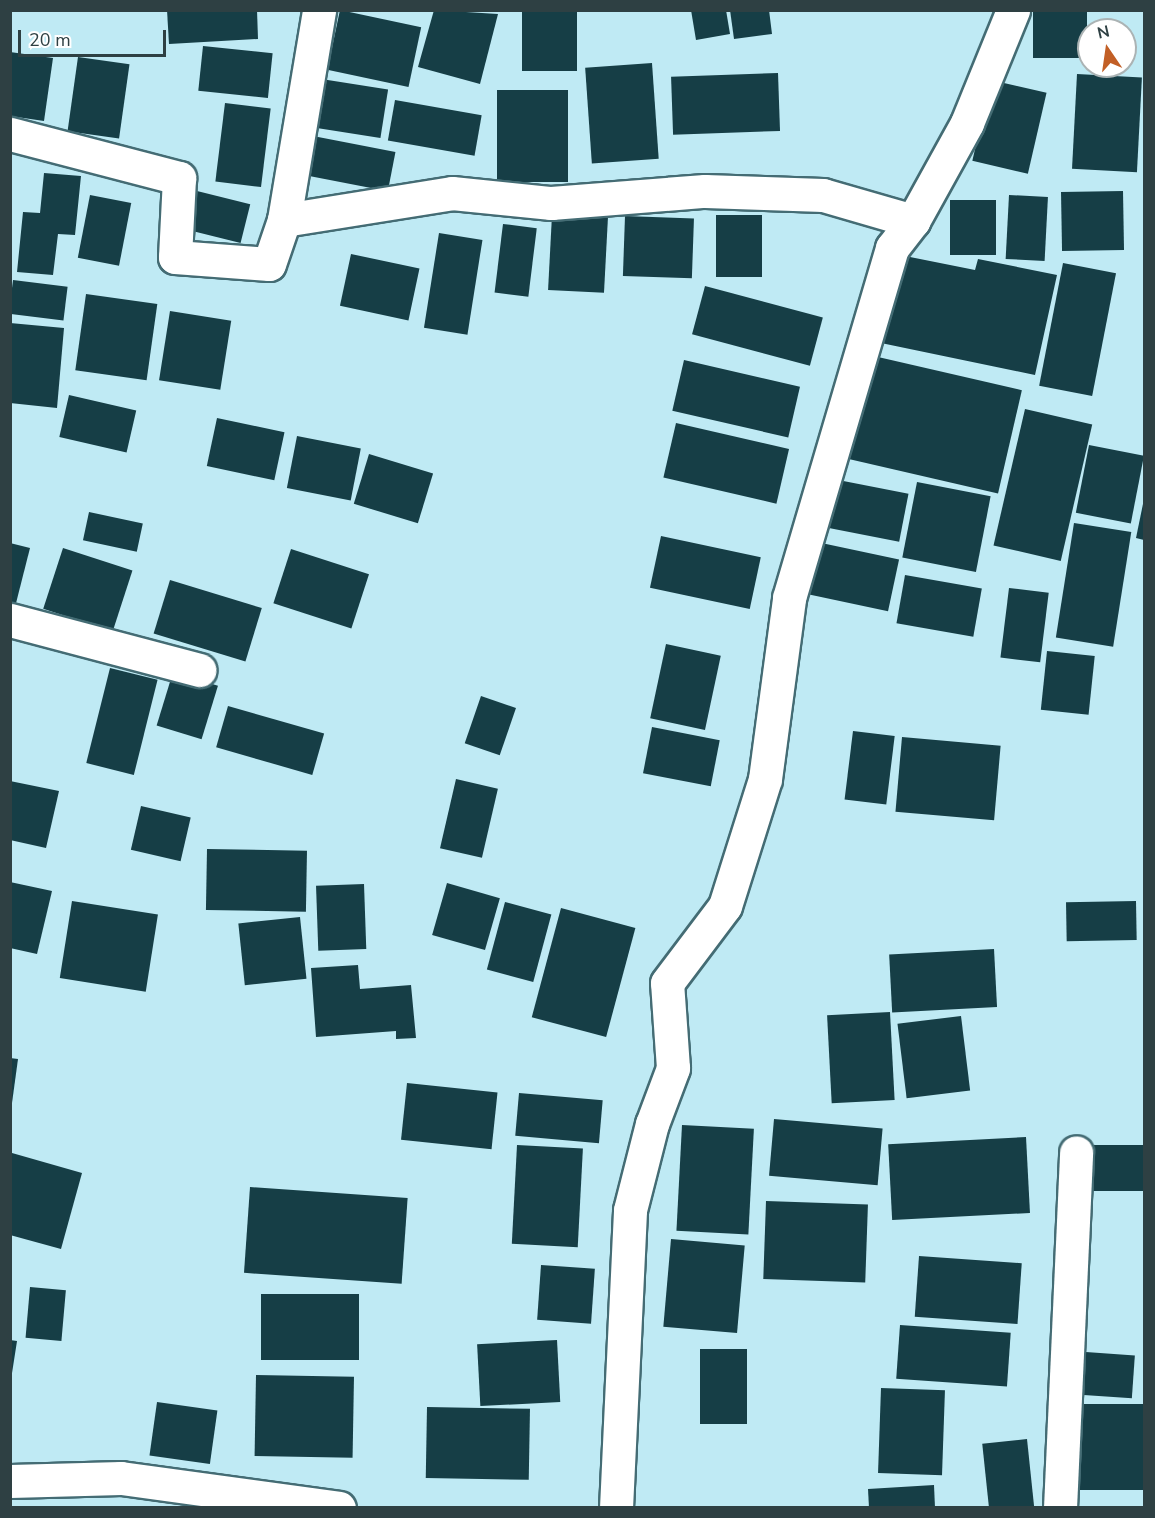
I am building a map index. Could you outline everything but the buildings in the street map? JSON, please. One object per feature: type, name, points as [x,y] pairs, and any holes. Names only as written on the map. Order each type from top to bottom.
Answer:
[{"type":"street","points":[[10,134],[179,177],[175,257],[269,264],[285,220],[319,10]]},
{"type":"street","points":[[616,1508],[630,1210],[652,1124],[673,1068],[667,983],[725,906],[765,779],[789,598],[892,248],[913,221],[967,123],[1013,10]]},
{"type":"street","points":[[285,220],[452,193],[551,203],[705,191],[823,195],[913,221]]},
{"type":"street","points":[[10,620],[199,670]]},
{"type":"street","points":[[1060,1508],[1076,1152]]},
{"type":"street","points":[[10,1481],[121,1478],[339,1508]]}]
